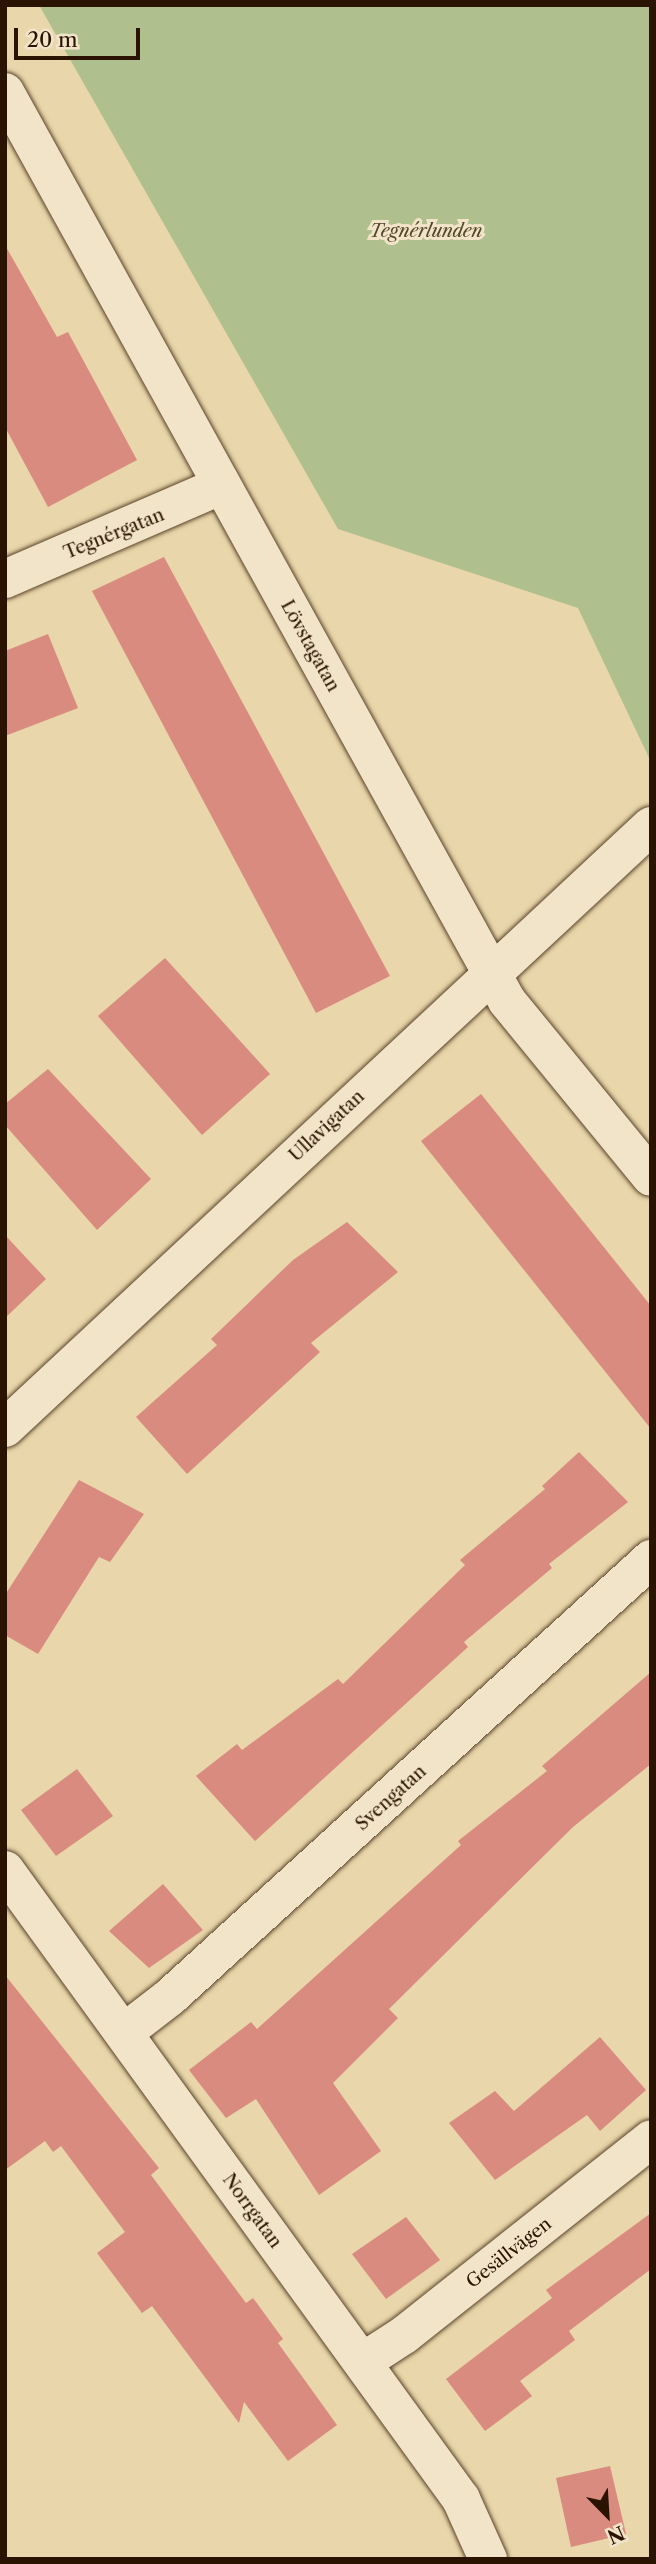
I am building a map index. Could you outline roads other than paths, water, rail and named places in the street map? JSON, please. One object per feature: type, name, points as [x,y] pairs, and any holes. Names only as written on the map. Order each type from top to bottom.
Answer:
[{"type":"street","name":"Lövstagatan","points":[[5,92],[220,486],[507,1001],[651,1177]]},
{"type":"street","name":"Tegnérgatan","points":[[5,579],[220,486]]},
{"type":"street","name":"Ullavigatan","points":[[6,1425],[651,826]]},
{"type":"street","name":"Svengatan","points":[[126,2031],[191,1979],[651,1559]]},
{"type":"street","name":"Norrgatan","points":[[5,1870],[126,2031],[250,2209],[364,2361],[461,2499],[488,2559]]},
{"type":"street","name":"Gesällvägen","points":[[364,2361],[404,2335],[651,2139]]},
{"type":"park label","name":"Tegnérlunden","points":[[426,231]]}]
